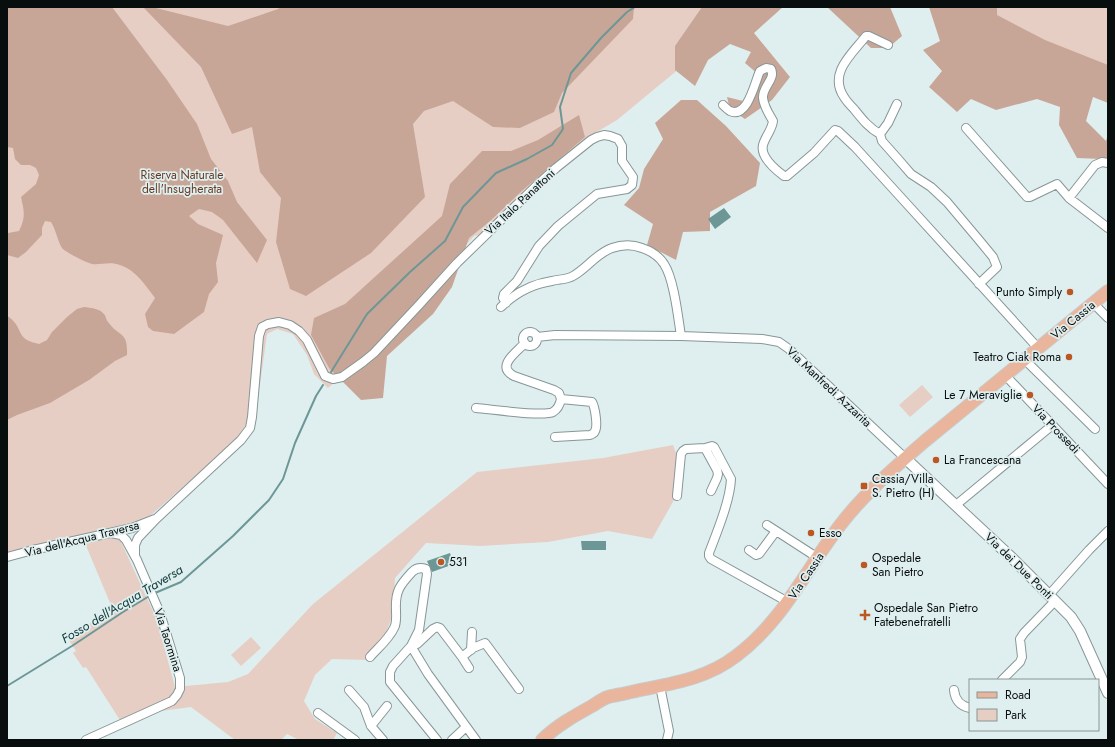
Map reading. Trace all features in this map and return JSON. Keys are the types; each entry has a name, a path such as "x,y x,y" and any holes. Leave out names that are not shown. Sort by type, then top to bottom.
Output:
{"main road":[{"name":"Via Cassia","path":"542,740 554,729 608,697 703,675 727,663 760,635 779,613 849,514 904,458 1108,291"}],"street":[{"path":"888,45 866,36 843,64 839,73 838,82 840,90 844,97 872,129 880,134 882,141 911,174 931,187 946,202 993,257 997,267 979,284"},
{"path":"722,105 731,111 740,111 751,96 760,71 766,68 771,69 773,72 772,78 763,93 763,100 766,110 773,121 762,146 763,152 770,165 784,176 787,176 814,153 835,130 838,131 865,158 1038,348"},
{"path":"880,134 888,123 897,104"},
{"path":"966,128 1027,196 1030,197 1057,184 1069,198 1108,228"},
{"name":"Via Italo Panattoni","path":"262,328 268,324 276,322 293,327 302,334 309,344 323,373 327,377 334,379 346,375 374,353 419,306 457,263 504,216 556,168 582,147 597,137 604,135 615,137 621,143 622,162 633,177 631,187 597,194 558,226 539,246 517,281 504,294 503,305 513,296 538,284 553,280 562,280 573,276 604,252 612,248 622,245 636,246 653,253 665,266 673,290 681,336"},
{"path":"1069,198 1095,165 1102,162 1108,162"},
{"path":"1093,303 1108,318"},
{"name":"Via dell'Acqua Traversa","path":"135,556 135,545 137,540 156,519 237,444 249,430 252,417 259,336 262,328"},
{"path":"476,408 545,414 555,410 561,399 559,393 514,376 509,372 507,366 509,359 525,344 533,346 537,341 537,337 681,336"},
{"name":"Via Manfredi Azzarita","path":"681,336 766,340 776,341 785,345 904,458"},
{"path":"1025,360 1095,429"},
{"name":"Via Prossedi","path":"1005,376 1108,484"},
{"path":"555,436 590,435 594,433 596,429 595,408 592,402 561,399"},
{"path":"956,505 1049,428"},
{"path":"677,496 681,454 683,451 686,449 705,448 709,446 714,447 731,479 731,485 725,508 709,553 711,559 788,602"},
{"path":"705,448 718,474 711,491"},
{"name":"Via dei Due Ponti","path":"904,458 956,505 1065,610 1078,626 1108,693"},
{"name":"Via dell'Acqua Traversa","path":"7,557 132,528 156,519"},
{"path":"767,525 818,558"},
{"path":"749,550 756,555 760,554 776,531"},
{"path":"1003,679 1020,662 1022,657 1020,639 1024,633 1089,550 1108,531"},
{"name":"Via Taormina","path":"86,740 172,701 178,694 181,685 160,613 135,556 123,536 111,533"},
{"path":"370,656 394,629 397,594 400,584 415,570 419,568 426,569 427,574 419,630 412,644 393,666 390,672 390,682 437,740"},
{"path":"412,644 417,644 433,629 437,627 440,628 469,668"},
{"path":"471,650 472,632"},
{"path":"462,657 471,650 485,643 519,689"},
{"path":"412,644 428,674 476,740"},
{"path":"660,686 668,731 667,740"},
{"path":"349,690 364,707 371,726 383,740"},
{"path":"954,690 955,697 958,702 969,708"},
{"path":"371,726 388,706"},
{"path":"328,720 332,712"},
{"path":"318,713 352,739"},
{"path":"452,740 466,727"}],"green space":[{"name":"Riserva Naturale dell'Insugherata","path":"7,7 754,7 617,120 595,133 516,200 483,234 474,236 376,346 328,388 314,374 307,355 293,334 277,329 267,334 257,406 234,442 150,516 135,523 115,529 157,620 175,687 228,682 248,674 313,604 477,472 603,458 673,445 679,461 674,500 652,539 608,531 548,542 480,546 426,543 395,578 393,614 379,651 368,660 332,659 315,675 304,701 315,719 337,733 333,740 299,740 287,734 281,740 235,740 191,707 161,711 125,728 86,667 83,668 73,653 76,651 67,637 113,610 82,536 7,556"},
{"path":"7,7 112,7 167,80 197,124 211,159 228,181 237,202 267,240 257,263 223,220 212,212 199,209 189,216 198,224 223,235 216,263 218,282 209,294 204,312 174,334 153,331 148,327 145,314 155,298 136,275 120,265 113,263 92,264 67,252 62,248 51,222 45,221 42,228 42,235 26,252 18,258 7,255 7,232 19,231 24,218 21,197 36,184 39,175 36,168 30,165 21,165 15,159 13,148 7,147"},
{"path":"143,7 152,7 228,26 281,7 634,7 633,19 562,93 554,112 520,128 493,127 453,101 424,111 413,124 425,197 371,253 306,296 290,289 276,242 281,198 260,172 252,127 232,134 201,67"},
{"path":"702,7 783,7 754,33 790,77 772,100 745,119 730,109 727,97 743,101 759,75 745,63 751,52 730,44 708,60 695,86 675,70 675,46"},
{"path":"827,7 890,7 902,36 888,48 871,48"},
{"path":"929,7 997,7 997,15 1045,40 1108,65 1108,103 1093,97 1086,121 1106,141 1108,134 1108,158 1077,158 1059,125 1060,107 1037,99 996,110 971,99 957,112 929,87 942,71 923,50 940,41"},
{"path":"937,7 1108,7 1108,99"},
{"path":"681,100 697,100 726,126 760,163 756,186 710,212 710,231 683,232 676,260 647,245 653,224 624,205 639,188 644,169 663,139 655,123"},
{"path":"579,115 585,137 469,238 452,287 433,314 387,356 383,398 361,400 329,368 311,335 314,318 345,304 442,216 450,184 482,151 511,151 538,140"},
{"path":"84,307 97,309 104,314 112,327 125,338 127,355 115,361 89,380 50,403 7,420 7,316 17,325 24,338 39,344 47,340 52,332 67,317 77,309"},
{"path":"922,385 933,397 910,417 899,405"},
{"path":"251,637 261,648 241,666 231,655"}],"water":[{"path":"724,208 731,217 715,229 708,219"},
{"path":"581,541 606,541 606,550 582,550"},
{"name":"531","path":"450,553 454,564 432,572 427,561"}],"waterway":[{"name":"Fosso dell'Acqua Traversa","path":"331,372 367,314 410,272 445,241 463,207 496,173 527,159 552,145 563,129 560,107 571,73 601,38 627,12 635,7"},
{"name":"Fosso dell'Acqua Traversa","path":"155,593 181,582 233,536 269,500 283,479 295,443 316,396 323,385"},
{"name":"Fosso dell'Acqua Traversa","path":"7,686 151,595"}],"place":[{"name":"Punto Simply","path":"1070,292"},
{"name":"Teatro Ciak Roma","path":"1069,357"},
{"name":"Le 7 Meraviglie","path":"1030,395"},
{"name":"La Francescana","path":"936,460"},
{"name":"Cassia/Villa S. Pietro (H)","path":"864,486"},
{"name":"Esso","path":"811,533"},
{"name":"531","path":"441,562"},
{"name":"Ospedale San Pietro","path":"864,565"},
{"name":"Ospedale San Pietro Fatebenefratelli","path":"865,615"}]}
